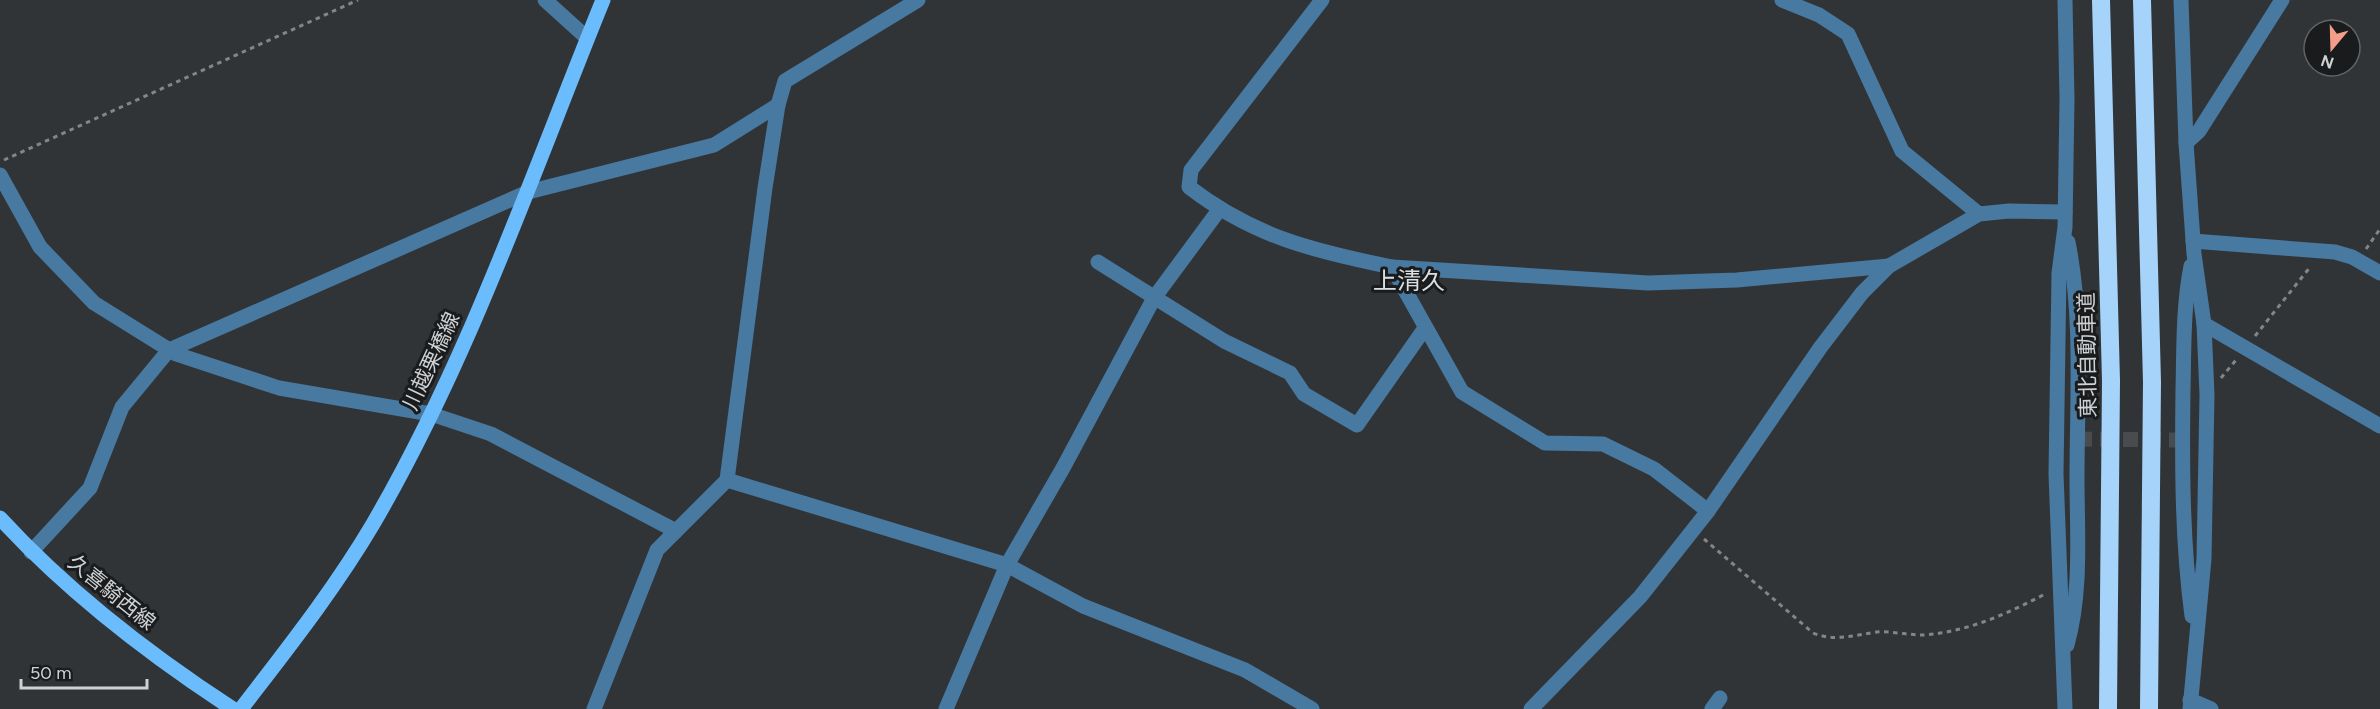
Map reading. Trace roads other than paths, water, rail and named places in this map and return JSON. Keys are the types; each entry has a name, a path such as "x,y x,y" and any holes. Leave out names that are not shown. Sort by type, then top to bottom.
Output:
{"highway":[{"name":"東北自動車道","path":"2101,0 2111,381 2108,709"},
{"path":"2142,0 2152,382 2149,709"}],"main road":[{"name":"川越栗橋線","path":"241,709 334,586 373,523 431,414 528,192 603,0"},
{"name":"久喜騎西線","path":"0,518 31,552 159,658 233,709"}],"street":[{"path":"545,0 587,38"},
{"path":"594,709 657,550 727,480 778,105 785,81 918,0"},
{"path":"1322,0 1191,170 1189,187 1219,210 1258,230 1314,251 1392,267 1648,283 1737,280 1889,266"},
{"path":"1782,0 1819,15 1848,34 1902,151 1979,214"},
{"path":"2065,709 2056,474 2059,273 2065,220 2066,0"},
{"path":"2181,0 2186,143 2193,248 2204,324 2207,395 2204,559 2190,705 2211,709"},
{"path":"2186,143 2199,131 2282,0"},
{"path":"31,552 90,488 122,406 169,350 528,192 714,146 778,105"},
{"path":"0,175 40,247 94,303 169,350 279,388 431,414 491,434 676,531"},
{"path":"946,709 1008,565 1154,298 1219,210"},
{"path":"1531,709 1640,597 1708,511 1820,348 1862,293 1889,266 1979,214 2009,211 2065,220"},
{"path":"2063,657 2076,600 2077,439 2075,278 2065,220"},
{"path":"2193,248 2320,251 2352,257 2380,273"},
{"path":"2193,248 2185,296 2182,440 2185,560 2196,643"},
{"path":"1098,262 1224,341 1290,373 1304,394 1357,425 1425,328"},
{"path":"1392,267 1462,392 1545,443 1603,444 1654,469 1708,511"},
{"path":"2204,324 2380,426"},
{"path":"727,480 1008,565 1083,606 1245,670 1312,709"}],"tunnel":[{"path":"2077,439 2182,440"}],"district":[{"name":"上清久","path":"1409,280"}]}
